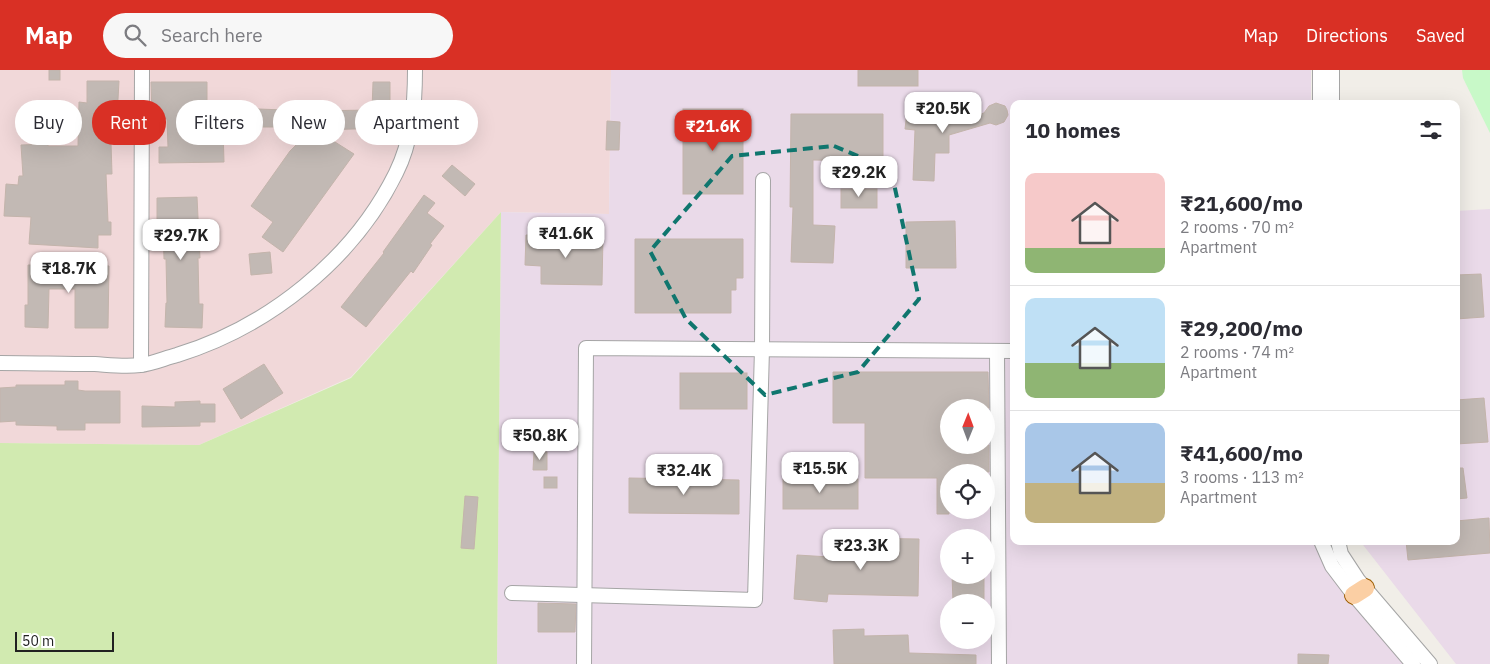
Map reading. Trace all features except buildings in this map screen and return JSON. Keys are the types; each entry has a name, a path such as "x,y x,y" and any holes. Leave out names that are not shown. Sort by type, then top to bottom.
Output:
{"street":[{"path":"141,365 142,70"},
{"path":"0,363 141,365 191,350 238,331 280,305 316,276 348,244 374,211 396,173 409,134 415,102 415,70"},
{"path":"1320,70 1320,100"},
{"path":"1332,70 1332,100"},
{"path":"512,593 755,600 762,349 763,180"},
{"path":"584,664 586,348 1010,351"},
{"path":"997,351 999,664"},
{"path":"1323,545 1332,566 1430,664"},
{"path":"1339,545 1341,554 1358,580 1360,592 1413,664"}],"highlighted area":[{"path":"834,146 891,170 919,299 858,372 765,395 686,319 650,251 732,156"}],"shaded area":[{"path":"0,70 611,70 609,214 501,212 351,377 199,445 0,443"},
{"path":"611,70 1311,70 1311,100 1010,100 1010,545 1322,545 1418,664 497,664 501,212 609,214"},
{"path":"1490,209 1490,664 1456,664 1363,545 1460,545 1460,211"}],"green space":[{"path":"1462,70 1490,70 1490,133 1463,78"},
{"path":"501,212 497,664 0,664 0,443 199,445 351,378"}]}
